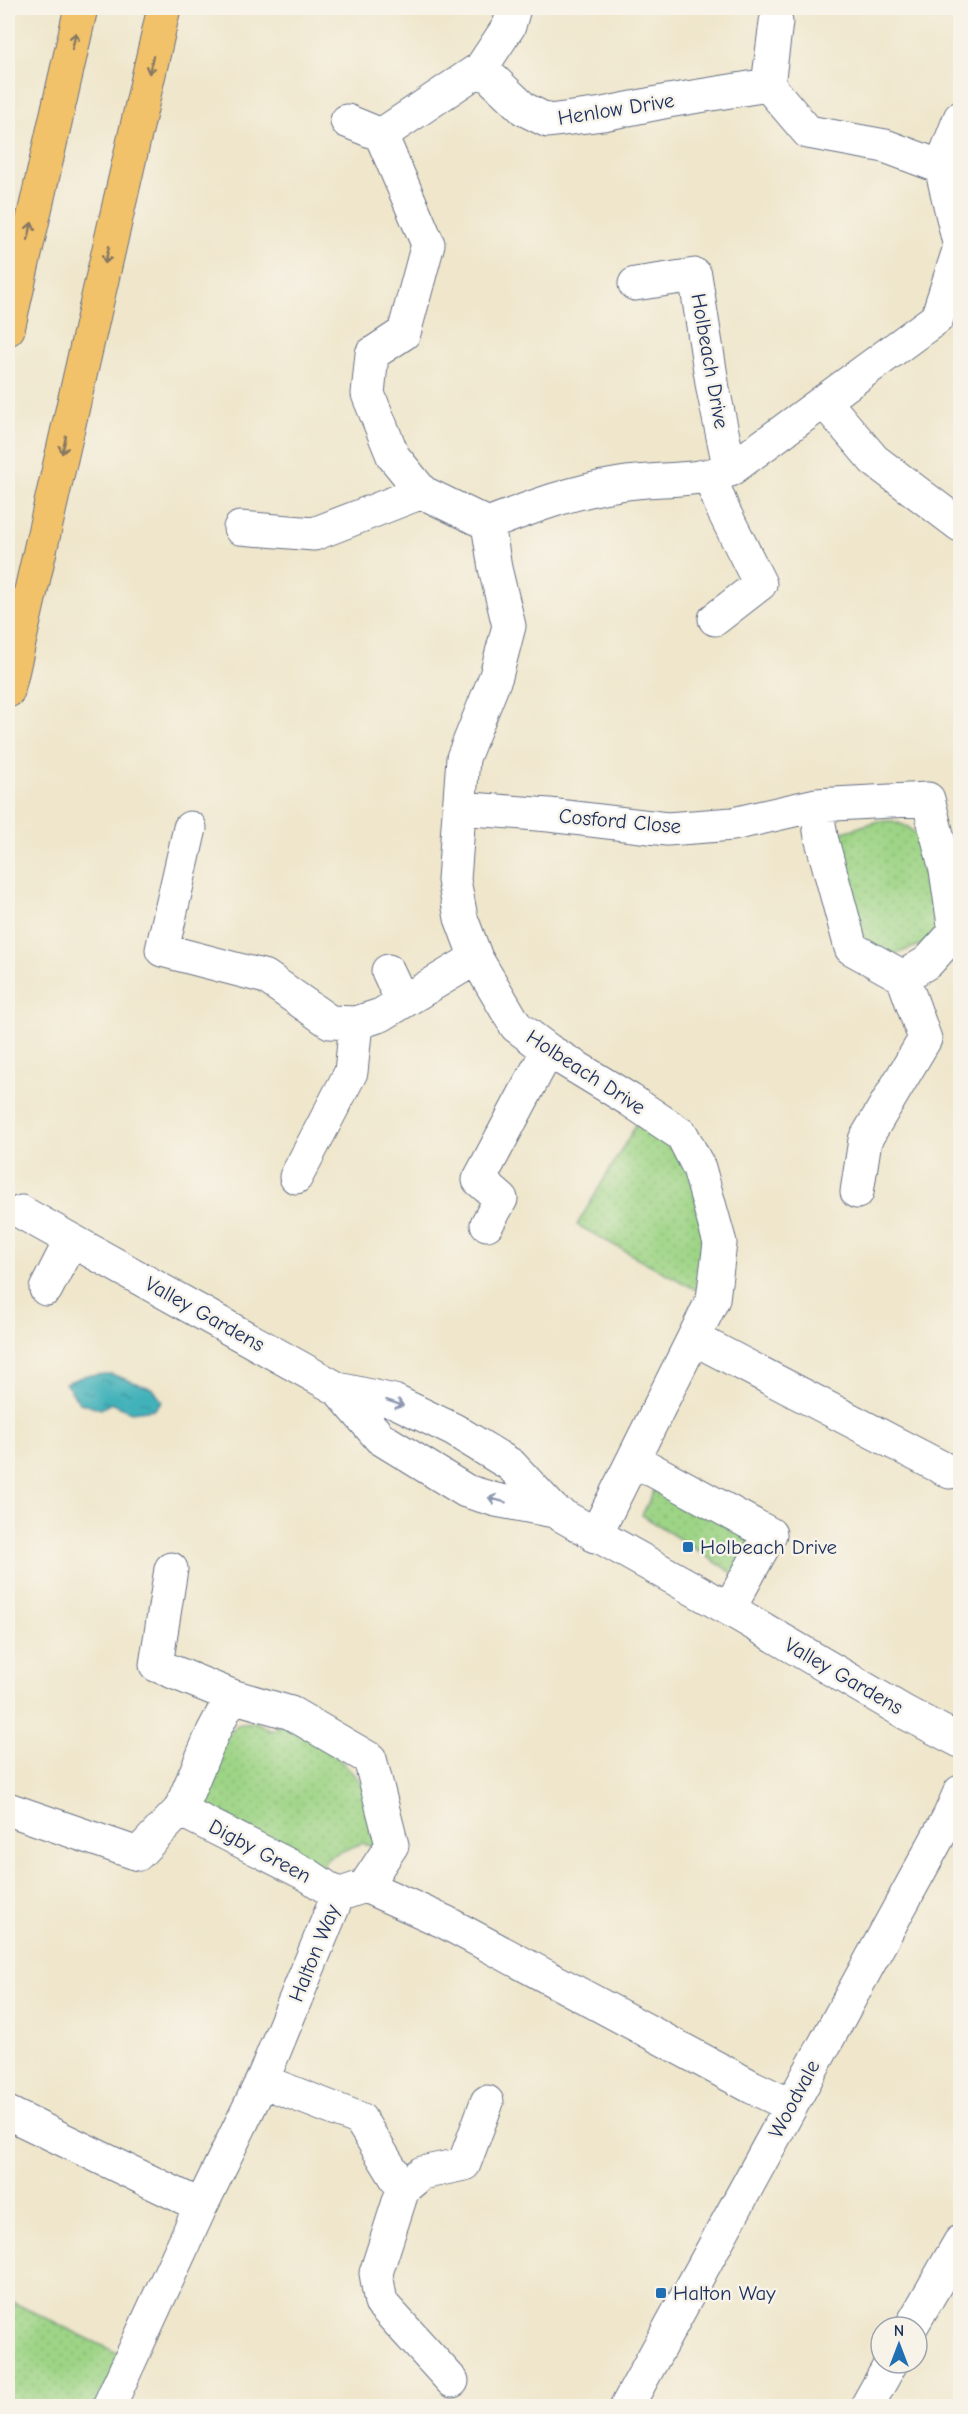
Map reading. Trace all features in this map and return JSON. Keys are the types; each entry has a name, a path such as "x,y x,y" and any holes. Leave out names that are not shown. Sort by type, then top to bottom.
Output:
{"highway":[{"path":"8,329 81,8"},
{"path":"8,691 164,8"}],"street":[{"path":"381,135 480,68 509,26 514,8"},
{"path":"776,22 768,85 808,132 885,146 941,167"},
{"name":"Henlow Drive","path":"480,68 524,110 548,121 603,114 768,85"},
{"path":"347,121 381,135 428,244 404,333 372,354 368,394 393,456 422,492 488,524 555,498 621,483 720,474 937,318 960,247 941,167 960,118"},
{"name":"Holbeach Drive","path":"635,284 695,275 713,389 723,510 760,584 715,619"},
{"path":"824,401 874,460 960,525"},
{"path":"240,528 314,534 422,492"},
{"name":"Holbeach Drive","path":"488,524 495,568 509,626 496,676 463,758 454,880 461,918 476,958 516,1026 548,1050 682,1135 699,1168 720,1243 713,1299 595,1536"},
{"name":"Cosford Close","path":"459,808 549,814 667,829 733,824 816,805 928,799 946,870 958,932 928,962 903,977"},
{"path":"816,805 821,837 851,948 903,977 925,1039 865,1140 857,1192"},
{"path":"190,828 162,950 266,977 330,1022 356,1023 381,1015 476,958"},
{"path":"388,971 402,1001"},
{"path":"296,1176 351,1072 356,1023"},
{"path":"487,1224 501,1199 479,1180 548,1050"},
{"name":"Valley Gardens","path":"21,1212 338,1389 394,1401 454,1430 511,1465 554,1511 729,1609 906,1713 960,1741"},
{"path":"46,1289 71,1240"},
{"path":"695,1339 950,1472"},
{"name":"Valley Gardens","path":"338,1389 381,1438 466,1491 496,1500 554,1511"},
{"path":"634,1460 770,1534 729,1609"},
{"path":"171,1569 156,1665 232,1696 291,1713 370,1759 392,1845 352,1890"},
{"path":"8,1809 138,1854 180,1810 213,1732 232,1696"},
{"name":"Woodvale","path":"627,2406 943,1828 960,1792"},
{"name":"Digby Green","path":"180,1810 308,1875 352,1890"},
{"name":"Halton Way","path":"110,2406 201,2206 352,1890 445,1922 790,2105"},
{"path":"262,2081 360,2119 403,2189"},
{"path":"452,2381 381,2304 376,2273 403,2189 422,2173 465,2164 487,2102"},
{"path":"8,2113 201,2206"},
{"path":"918,2315 960,2242"},
{"path":"867,2406 884,2375"}],"green space":[{"path":"878,821 893,821 908,827 926,845 942,912 935,932 923,944 869,963 828,837"},
{"path":"645,1110 699,1168 713,1299 577,1225"},
{"path":"662,1475 762,1530 737,1576 642,1515"},
{"path":"256,1722 271,1731 284,1723 332,1752 363,1784 379,1839 375,1848 362,1843 328,1857 320,1871 198,1805 214,1753 237,1725"},
{"path":"8,2300 132,2360 109,2406 8,2406"}],"water":[{"path":"111,1374 153,1389 162,1401 155,1409 131,1412 111,1403 101,1409 80,1403 65,1383 87,1375"}],"place":[{"name":"Holbeach Drive","path":"688,1547"},
{"name":"Halton Way","path":"661,2293"}]}
